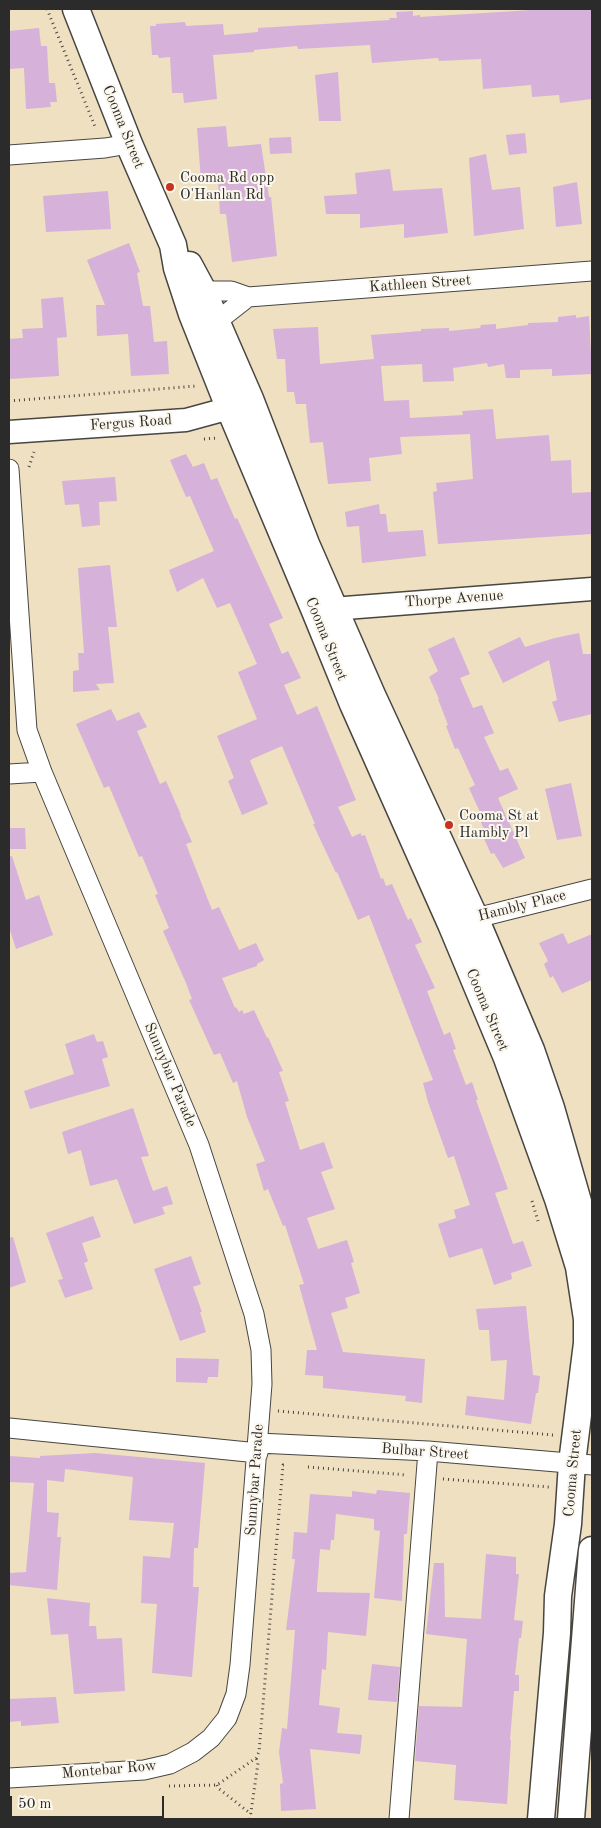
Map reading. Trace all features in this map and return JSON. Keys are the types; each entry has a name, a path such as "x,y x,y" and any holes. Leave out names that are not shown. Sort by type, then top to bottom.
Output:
{"main road":[{"name":"Cooma Street","path":"76,9 117,146 173,245 186,260 203,291 216,322 230,407"},
{"name":"Cooma Street","path":"173,245 177,268 192,314 230,407 272,456 325,610 353,704 531,1050 551,1108 592,1253"},
{"name":"Cooma Street","path":"463,921 507,1058 558,1199 579,1267 587,1319 587,1343 568,1524 558,1596 557,1633 542,1819"},
{"path":"568,1524 572,1598 588,1649"},
{"path":"571,1819 588,1649 592,1550"},
{"path":"546,1762 558,1712 562,1673 569,1660 588,1649"}],"street":[{"path":"9,155 117,146"},
{"name":"Kathleen Street","path":"203,291 231,290 248,297 592,271"},
{"path":"216,322 248,297"},
{"name":"Fergus Road","path":"9,432 186,420 230,407"},
{"name":"Sunnybar Parade","path":"9,469 27,730 42,772 199,1145 243,1277 254,1314 261,1350 262,1384 258,1448 241,1655 236,1694"},
{"name":"Thorpe Avenue","path":"325,610 592,589"},
{"path":"9,774 42,772"},
{"name":"Hambly Place","path":"463,921 592,889"},
{"name":"Bulbar Street","path":"9,1428 258,1448 428,1451 573,1463"},
{"path":"399,1819 428,1451"},
{"name":"Montebar Row","path":"9,1778 144,1770 170,1764 193,1752 211,1738 227,1718 236,1694"}],"path":[{"path":"47,9 117,146"},
{"path":"9,400 182,388 199,385 230,407"},
{"path":"28,468 34,452"},
{"path":"530,1196 539,1224"},
{"path":"277,1403 277,1411 557,1436 573,1463 552,1487 442,1479 434,1474 417,1473 413,1476 308,1467"},
{"path":"161,1786 217,1785 256,1758 259,1752 283,1465 290,1466"},
{"path":"250,1819 258,1763 256,1758"},
{"path":"217,1785 218,1788 252,1814"}],"building":[{"path":"548,9 592,9 592,99 560,103 559,95 532,97 531,85 483,89 481,59 439,61 438,58 372,63 370,45 298,49 297,46 213,55 217,99 184,103 183,93 172,93 170,57 159,58 158,55 152,55 150,26 156,26 156,24 185,22 186,26 223,24 224,35 258,32 258,28 390,20 389,18 397,18 396,12 413,11 413,16 420,15 420,17"},
{"path":"39,28 41,46 47,46 49,83 55,83 57,102 50,102 51,107 26,109 24,68 9,69 9,31"},
{"path":"338,72 341,121 319,121 315,75"},
{"path":"226,126 228,147 261,144 269,197 271,197 277,256 232,262 226,214 220,214 218,180 201,181 197,128"},
{"path":"525,133 527,153 509,155 506,135"},
{"path":"291,137 292,153 270,154 269,138"},
{"path":"486,154 492,190 520,187 524,229 474,236 469,158"},
{"path":"390,169 393,191 442,188 448,233 404,238 404,224 360,228 360,214 326,214 324,196 357,194 355,173"},
{"path":"577,182 582,224 556,227 553,187"},
{"path":"108,191 111,229 46,232 43,196"},
{"path":"129,243 140,272 137,273 143,306 150,306 154,342 167,341 169,374 131,376 128,334 97,336 96,305 105,305 87,260"},
{"path":"63,297 67,337 57,338 59,376 9,379 9,339 23,338 22,329 43,328 41,299"},
{"path":"576,315 576,318 589,316 592,374 552,376 552,369 520,370 520,378 506,378 504,364 488,367 487,363 453,368 454,381 423,382 422,364 381,366 384,401 409,400 410,418 463,415 462,411 493,409 496,439 549,435 551,461 571,460 572,493 592,492 592,534 438,544 433,492 437,491 436,483 473,479 470,434 400,437 402,454 369,458 371,481 328,484 323,442 310,443 306,404 296,404 294,392 287,392 285,359 277,359 273,329 318,327 320,364 374,359 371,335 421,331 421,329 449,328 449,331 480,328 481,325 496,324 496,329 528,325 528,323 558,322 558,317"},
{"path":"186,454 193,467 204,463 211,480 217,478 235,519 237,518 283,618 269,624 282,654 288,651 301,678 284,685 297,715 317,706 356,800 338,807 352,837 361,833 361,836 365,835 381,879 383,878 386,886 392,884 408,920 411,918 422,942 415,945 435,988 427,991 444,1035 450,1032 456,1049 453,1050 466,1085 472,1082 478,1100 476,1100 508,1189 495,1193 513,1244 523,1241 532,1266 511,1273 512,1279 494,1285 482,1248 449,1258 438,1224 456,1218 454,1210 470,1205 454,1156 448,1158 428,1102 423,1083 433,1080 369,915 358,920 313,824 315,824 282,746 250,761 268,804 242,815 228,781 234,778 217,736 257,719 238,672 257,664 230,603 217,608 203,578 177,592 169,570 214,551 190,496 186,497 170,460"},
{"path":"115,477 117,501 99,502 100,525 82,527 79,504 65,505 62,481"},
{"path":"379,504 380,514 386,514 388,532 423,530 426,556 362,563 359,526 347,527 345,512"},
{"path":"110,565 117,627 108,627 114,683 96,684 100,690 73,692 73,671 79,670 78,653 84,653 78,568"},
{"path":"579,633 583,654 592,654 592,714 559,722 552,702 557,700 549,660 503,683 488,652 520,637 525,647"},
{"path":"454,637 470,674 460,678 473,708 482,705 494,733 484,737 500,771 508,768 518,789 498,798 525,858 503,868 494,853 491,854 480,830 484,829 480,820 483,819 469,788 475,785 458,748 455,749 446,726 448,725 439,699 429,677 438,671 428,649"},
{"path":"111,709 117,721 139,712 147,727 137,731 160,784 166,781 181,815 192,842 186,844 212,910 219,907 239,950 256,943 264,960 257,964 257,966 222,978 235,1008 239,1012 242,1010 244,1014 254,1010 268,1037 283,1071 279,1072 289,1101 285,1102 300,1150 324,1142 333,1168 321,1172 335,1209 307,1218 318,1249 347,1240 354,1262 351,1263 360,1293 345,1298 348,1308 331,1313 343,1352 425,1359 422,1403 405,1401 406,1396 323,1388 323,1376 305,1375 307,1350 317,1350 299,1285 304,1284 285,1225 283,1226 268,1189 264,1191 256,1164 265,1161 247,1117 237,1081 233,1083 220,1053 214,1055 189,1000 192,999 186,983 163,931 169,928 155,895 158,894 142,856 139,857 109,786 104,788 76,724"},
{"path":"571,783 582,836 557,840 545,789"},
{"path":"9,828 25,828 26,849 9,849"},
{"path":"12,856 26,900 39,895 53,935 16,949 9,927 9,857"},
{"path":"563,933 568,944 592,934 592,980 562,993 553,976 550,978 544,964 548,961 539,943"},
{"path":"94,1034 97,1042 103,1041 108,1057 102,1059 110,1086 30,1109 24,1091 74,1074 65,1044"},
{"path":"133,1108 149,1156 141,1157 153,1191 167,1186 173,1204 162,1207 165,1214 134,1224 117,1179 90,1186 81,1150 68,1154 62,1132"},
{"path":"93,1216 101,1237 82,1243 88,1261 84,1263 93,1289 65,1298 58,1280 63,1279 46,1233"},
{"path":"13,1237 26,1282 9,1288 9,1238"},
{"path":"191,1256 201,1284 193,1287 202,1312 200,1312 206,1332 180,1341 154,1269"},
{"path":"526,1306 533,1375 540,1376 531,1424 465,1415 467,1396 504,1400 507,1360 491,1361 489,1330 479,1330 476,1309"},
{"path":"176,1358 219,1359 218,1377 208,1377 207,1383 176,1382"},
{"path":"95,1453 205,1463 198,1548 194,1548 193,1587 199,1587 192,1677 152,1673 157,1604 141,1603 143,1556 170,1558 174,1523 129,1520 133,1477 65,1469 64,1482 47,1480 47,1512 59,1513 57,1537 61,1537 57,1590 9,1585 9,1573 26,1572 34,1483 9,1482 9,1456 40,1458 40,1456"},
{"path":"377,1490 410,1493 407,1534 404,1534 402,1601 374,1598 380,1531 374,1530 374,1519 336,1514 334,1540 331,1540 330,1550 320,1549 317,1589 317,1592 370,1593 366,1636 328,1632 326,1670 322,1669 319,1705 340,1708 337,1733 362,1735 360,1754 310,1749 316,1809 281,1811 280,1784 283,1783 279,1752 282,1728 287,1729 295,1630 286,1630 295,1559 292,1559 294,1532 307,1533 310,1494 352,1497 352,1491 376,1494"},
{"path":"486,1554 516,1557 516,1574 519,1574 514,1620 523,1621 515,1675 519,1675 519,1691 514,1691 507,1804 454,1800 456,1765 415,1761 419,1706 462,1707 467,1639 426,1634 434,1563 444,1563 445,1617 481,1619"},
{"path":"47,1598 90,1603 89,1626 96,1626 97,1639 122,1638 125,1691 74,1694 68,1634 51,1635"},
{"path":"372,1664 400,1667 397,1702 368,1700"},
{"path":"56,1697 59,1723 21,1726 21,1721 9,1722 9,1699"}],"place":[{"name":"Cooma Rd opp O'Hanlan Rd","path":"170,187"},
{"name":"Cooma St at Hambly Pl","path":"449,825"}]}
